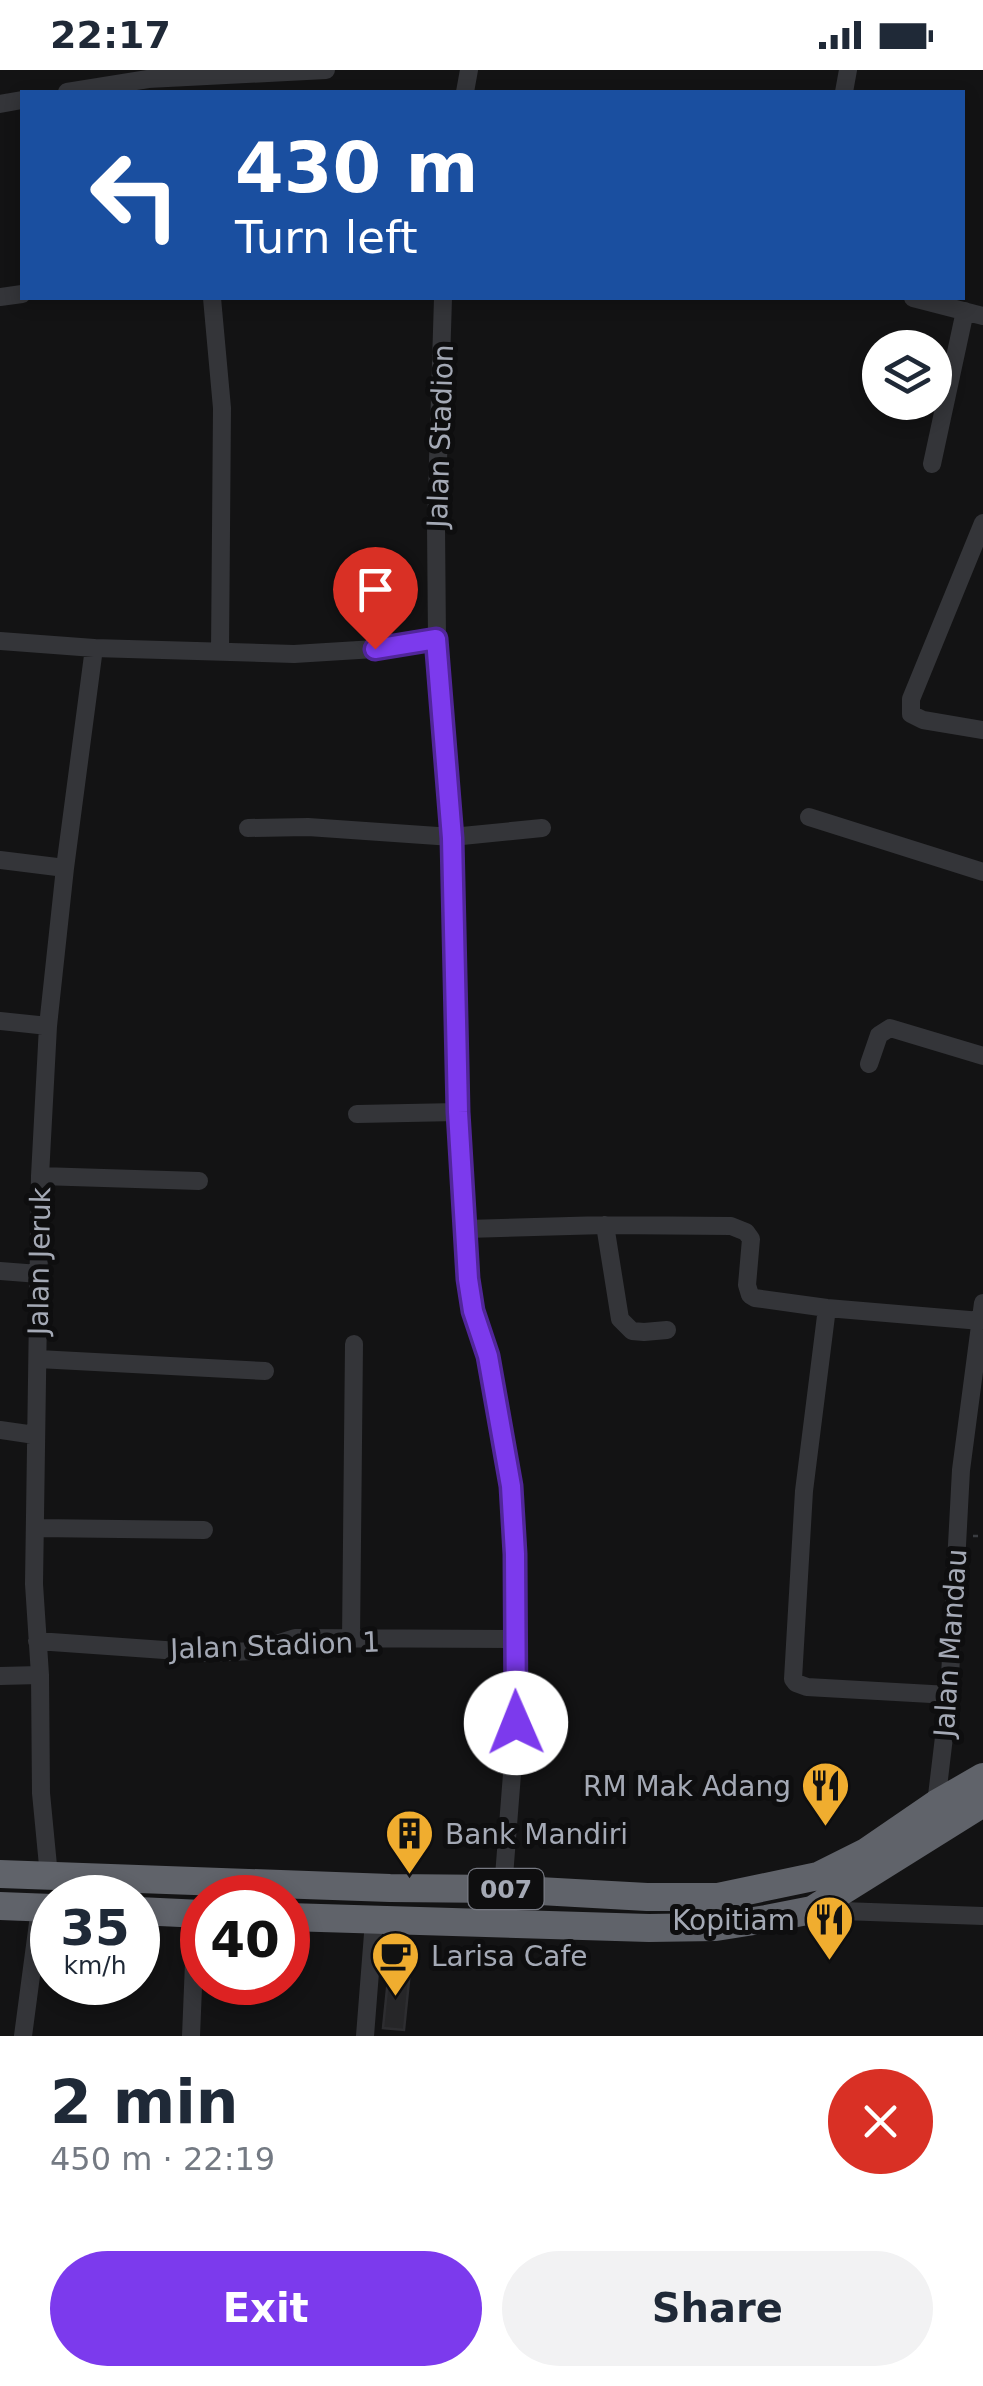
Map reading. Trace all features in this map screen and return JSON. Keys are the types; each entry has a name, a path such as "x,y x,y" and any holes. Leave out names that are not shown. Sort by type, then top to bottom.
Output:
{"highway":[{"name":"007","path":"160,1880 503,1888 647,1898 718,1897 818,1876 866,1852 983,1777"},
{"name":"007","path":"310,1918 716,1927 812,1910 983,1803"},
{"name":"007","path":"0,1874 30,1875"},
{"path":"0,1906 30,1907"}],"street":[{"path":"79,90 148,79 208,84 326,70"},
{"path":"212,300 222,408 220,652"},
{"name":"Jalan Stadion","path":"443,300 436,639 452,838 458,1112 470,1295 488,1356 511,1486 515,1554 516,1723 503,1888"},
{"path":"921,300 974,314 932,464"},
{"path":"983,523 910,708 916,718 983,730"},
{"path":"0,641 294,654 375,649 436,639"},
{"name":"Jalan Jeruk","path":"49,1875 34,1584 40,1176 48,1026 94,648"},
{"path":"809,817 983,872"},
{"path":"248,828 308,827 452,838 542,828"},
{"path":"0,860 65,868"},
{"path":"0,1021 48,1026"},
{"path":"870,1064 879,1035 890,1028 983,1056"},
{"path":"357,1114 458,1112"},
{"path":"40,1176 199,1181"},
{"path":"466,1229 605,1224 738,1228 751,1239 748,1285 750,1296 755,1298 827,1308 982,1312"},
{"path":"605,1224 620,1319 632,1330 666,1330"},
{"path":"0,1271 39,1274"},
{"path":"827,1308 804,1490 793,1680 807,1686 949,1695"},
{"name":"Jalan Mandau","path":"936,1804 949,1695 961,1470 982,1312"},
{"path":"352,1640 354,1344"},
{"path":"38,1360 265,1370"},
{"path":"0,1430 35,1435"},
{"path":"36,1528 204,1530"},
{"name":"Jalan Stadion 1","path":"37,1641 207,1653 254,1651 296,1638 514,1639"},
{"path":"0,1676 40,1675"},
{"path":"812,1910 983,1916"},
{"path":"365,2036 374,1920"},
{"path":"23,2036 30,1997"},
{"path":"191,2036 193,2005"}],"building":[{"name":"Larisa Cafe","path":"389,1969 410,1971 404,2030 383,2028"}],"place":[{"name":"RM Mak Adang","path":"826,1828"},
{"name":"Bank Mandiri","path":"410,1876"},
{"name":"Kopitiam","path":"830,1962"},
{"name":"Larisa Cafe","path":"396,1998"}],"route":[{"path":"375,649 436,639 452,838 458,1112 468,1279 473,1311 488,1356 511,1486 516,1723"}]}
